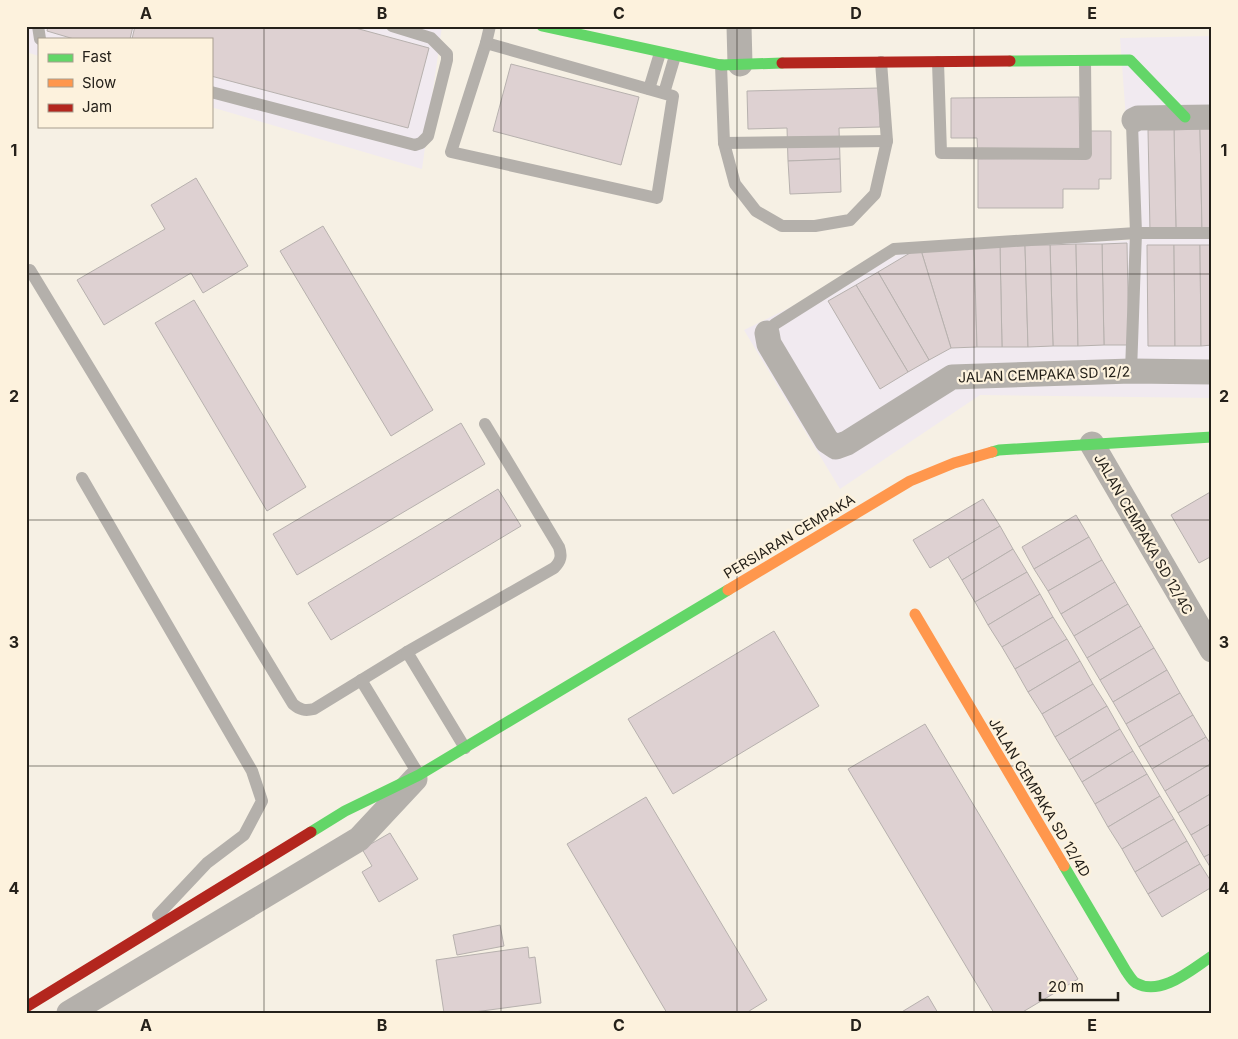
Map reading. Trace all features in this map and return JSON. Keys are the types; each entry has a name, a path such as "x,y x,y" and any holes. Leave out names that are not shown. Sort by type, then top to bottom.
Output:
{"street":[{"path":"542,26 674,56 730,65 1130,60 1185,117"},
{"path":"730,65 739,26"},
{"path":"1134,120 1138,118 1212,117"},
{"name":"JALAN CEMPAKA SD 12/2","path":"767,332 769,344 822,433 836,447 846,443 952,378 1131,371 1212,372"},
{"name":"PERSIARAN CEMPAKA","path":"26,1006 345,811 419,775 910,481 954,463 999,450 1212,437"},
{"name":"JALAN CEMPAKA SD 12/4C","path":"1092,444 1212,650"},
{"name":"JALAN CEMPAKA SD 12/4D","path":"915,614 1126,971 1135,983 1157,988 1212,956"},
{"path":"69,1013 359,839 419,775"}],"lane":[{"path":"212,92 414,145 421,143 428,136 447,54 433,32 392,26"},
{"path":"486,43 672,96 657,198 451,152 490,26"},
{"path":"649,89 660,53"},
{"path":"664,93 674,56"},
{"path":"938,62 941,153 1086,154 1085,61"},
{"path":"730,65 724,143 735,184 756,211 782,226 815,226 850,220 875,194 887,141 882,62"},
{"path":"1131,371 1136,233 1132,124 1134,120"},
{"path":"724,143 887,141"},
{"path":"767,332 775,324 894,249 1136,233 1212,233"},
{"path":"30,270 293,704 299,709 307,711 314,709 407,652 560,563 562,554 559,547 485,424"},
{"path":"82,478 252,771 262,801 244,834 207,863 136,939"},
{"path":"407,652 465,748"},
{"path":"361,680 419,775"}],"shaded area":[{"path":"26,26 442,26 422,169 212,107 212,38 38,38 38,56 26,52"},
{"path":"1212,36 1212,398 980,395 840,489 744,330 909,249 1135,240 1120,38"}],"building":[{"path":"48,26 133,26 130,38 71,38 47,31"},
{"path":"135,26 348,26 429,48 408,128 212,76 212,38 132,38"},
{"path":"511,64 639,97 621,165 493,131"},
{"path":"879,88 880,127 839,128 840,159 788,161 787,128 748,129 747,91"},
{"path":"1079,97 1080,158 978,159 977,138 951,138 951,98"},
{"path":"1200,129 1202,231 1176,231 1174,130"},
{"path":"1200,129 1212,129 1212,231 1202,231"},
{"path":"1148,130 1174,130 1176,231 1150,232"},
{"path":"1080,131 1111,131 1111,179 1099,179 1099,189 1063,189 1063,208 978,208 978,159 1080,158"},
{"path":"840,159 841,192 790,194 788,161"},
{"path":"196,178 248,266 203,293 191,273 104,325 77,280 165,229 151,205"},
{"path":"323,226 433,410 391,436 280,251"},
{"path":"1127,243 1129,345 1104,345 1102,244"},
{"path":"1076,244 1078,346 1053,346 1050,245"},
{"path":"1076,244 1102,244 1104,345 1078,346"},
{"path":"1025,245 1028,347 1002,347 1000,246"},
{"path":"1025,245 1050,245 1053,346 1028,347"},
{"path":"1147,245 1174,245 1175,346 1148,346"},
{"path":"1174,245 1200,245 1201,346 1175,346"},
{"path":"1200,245 1212,245 1212,345 1201,346"},
{"path":"974,246 977,347 951,348 920,247"},
{"path":"974,246 1000,246 1002,347 977,347"},
{"path":"920,247 951,348 929,360 878,272"},
{"path":"878,272 929,360 908,372 856,285"},
{"path":"856,285 908,372 880,389 828,301"},
{"path":"194,300 306,487 267,511 155,323"},
{"path":"461,423 485,464 297,575 273,534"},
{"path":"498,489 521,526 331,640 308,603"},
{"path":"1212,491 1212,556 1199,563 1171,515"},
{"path":"983,499 1000,526 930,568 913,540"},
{"path":"1076,515 1089,537 1034,569 1022,547"},
{"path":"1000,526 1013,549 962,580 948,557"},
{"path":"1089,537 1102,560 1048,591 1034,569"},
{"path":"1013,549 1027,572 975,602 962,580"},
{"path":"1102,560 1115,582 1061,614 1048,591"},
{"path":"1027,572 1040,594 988,625 975,602"},
{"path":"1115,582 1128,604 1074,636 1061,614"},
{"path":"1040,594 1053,617 1002,647 988,625"},
{"path":"1128,604 1141,626 1087,658 1074,636"},
{"path":"1053,617 1067,639 1015,669 1002,647"},
{"path":"1141,626 1154,648 1100,680 1087,658"},
{"path":"774,631 819,706 673,794 628,719"},
{"path":"1067,639 1080,661 1028,692 1015,669"},
{"path":"1154,648 1167,670 1113,702 1100,680"},
{"path":"1080,661 1093,684 1042,714 1028,692"},
{"path":"1167,670 1180,693 1126,724 1113,702"},
{"path":"1093,684 1107,706 1055,737 1042,714"},
{"path":"1180,693 1193,715 1139,747 1126,724"},
{"path":"1107,706 1120,729 1069,760 1055,737"},
{"path":"1193,715 1206,737 1152,769 1139,747"},
{"path":"925,724 1078,979 1021,1013 994,1013 848,769"},
{"path":"1120,729 1133,751 1082,782 1069,760"},
{"path":"1206,737 1212,746 1212,763 1165,791 1152,769"},
{"path":"1133,751 1147,774 1095,804 1082,782"},
{"path":"1212,763 1212,793 1178,813 1165,791"},
{"path":"1147,774 1160,796 1108,827 1095,804"},
{"path":"1212,793 1212,823 1191,835 1178,813"},
{"path":"1160,796 1174,819 1122,849 1108,827"},
{"path":"646,797 767,1000 746,1013 667,1013 567,844"},
{"path":"1174,819 1187,841 1135,872 1122,849"},
{"path":"1212,823 1212,853 1204,857 1191,835"},
{"path":"390,833 418,879 379,902 362,872 372,866 362,849"},
{"path":"1187,841 1200,864 1148,894 1135,872"},
{"path":"1212,853 1212,870 1204,857"},
{"path":"1200,864 1212,883 1212,887 1162,917 1148,894"},
{"path":"500,925 504,946 457,955 453,935"},
{"path":"528,947 529,958 535,957 541,1003 467,1013 444,1013 436,960"},
{"path":"928,996 938,1013 900,1013"}],"traffic: fast":[{"path":"542,26 721,65 782,63"},
{"path":"1010,61 1130,60 1185,117"},
{"path":"992,452 999,450 1212,437"},
{"path":"311,832 345,811 419,775 728,590"},
{"path":"1064,866 1126,971 1136,983 1156,987 1166,984 1186,974 1212,956"}],"traffic: slow":[{"path":"728,590 910,481 954,463 992,452"},
{"path":"915,614 1064,866"}],"traffic: jam":[{"path":"782,63 1010,61"},
{"path":"26,1007 311,832"}]}
